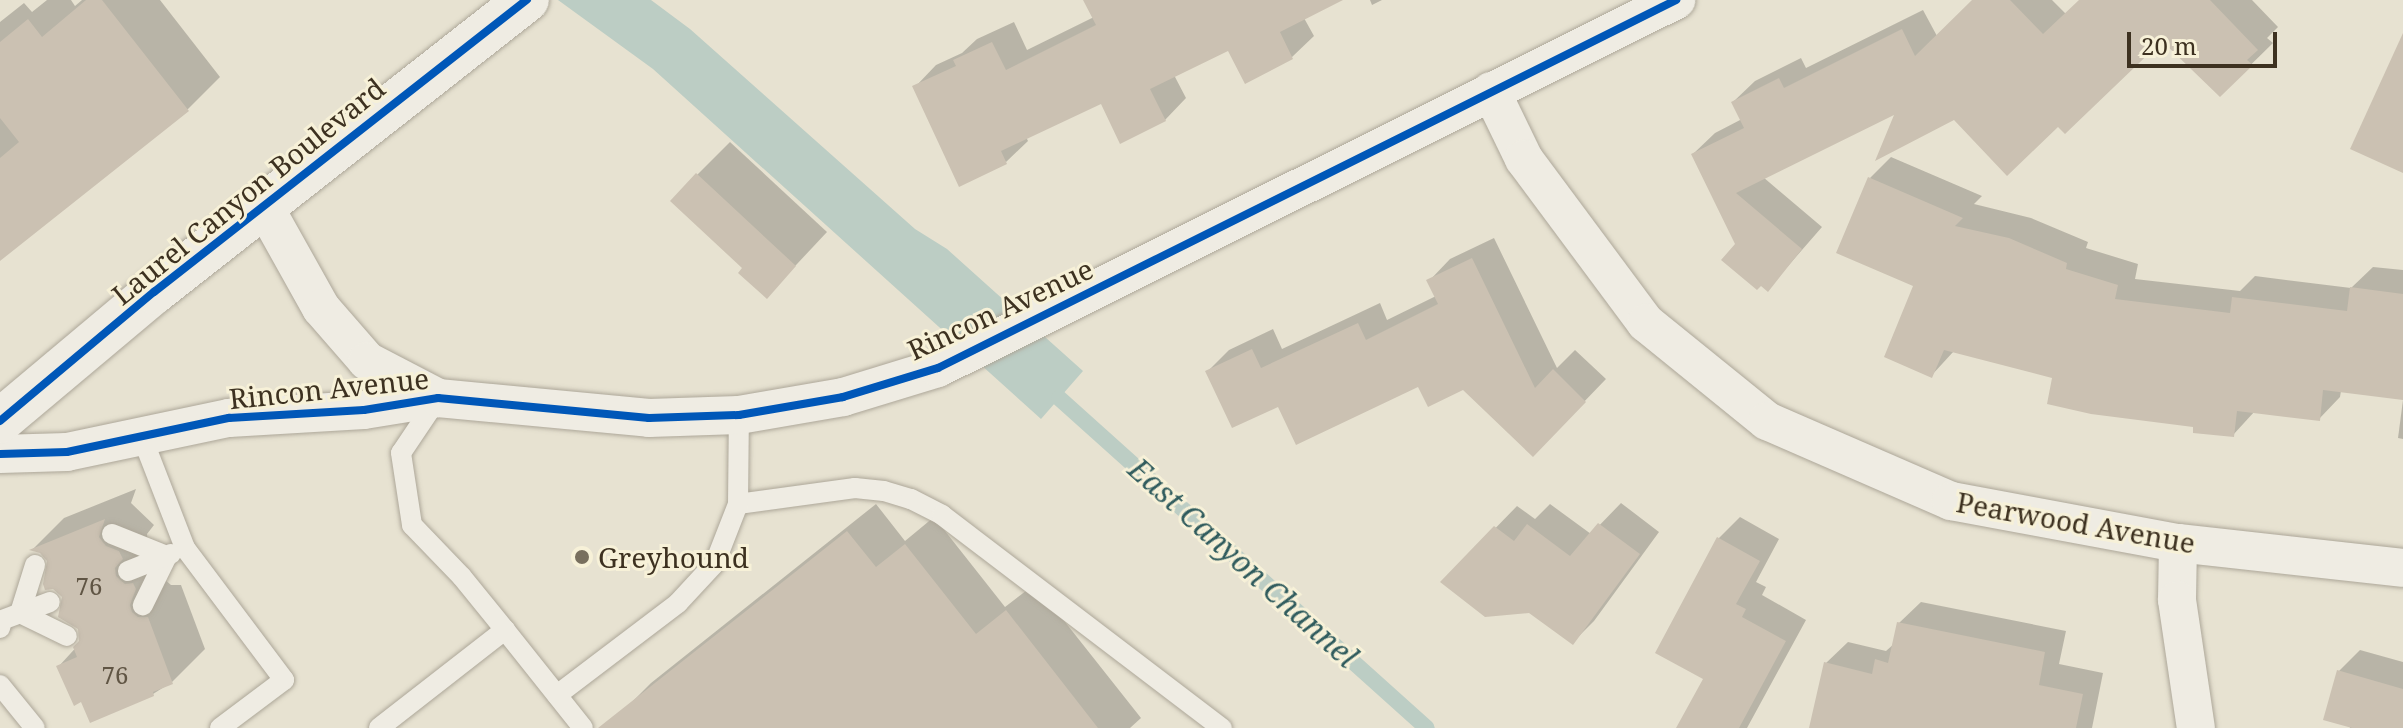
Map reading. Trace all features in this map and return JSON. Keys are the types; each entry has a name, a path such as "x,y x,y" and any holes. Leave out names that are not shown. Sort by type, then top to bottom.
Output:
{"main road":[{"name":"Laurel Canyon Boulevard","path":"0,421 142,302 527,0"}],"street":[{"name":"Rincon Avenue","path":"0,454 67,452 229,418 364,410 438,398 649,418 739,415 843,397 938,368 1676,0"},
{"name":"Pearwood Avenue","path":"1491,91 1524,159 1646,323 1767,421 1951,501 2178,543 2403,568"},
{"name":"Rincon Avenue","path":"264,206 321,308 367,361 438,398"},
{"path":"2178,543 2177,600 2196,728"}],"lane":[{"path":"438,398 401,453 412,525 462,577 583,728"},
{"path":"557,695 678,603 715,563 738,504 739,415"},
{"path":"142,437 176,552 284,680 220,728"},
{"path":"738,504 855,488 884,491 911,499 942,515 1222,728"},
{"path":"112,534 176,552"},
{"path":"128,571 176,552"},
{"path":"143,605 176,552"},
{"path":"20,613 35,565"},
{"path":"0,628 2,620 50,602"},
{"path":"20,613 67,636"},
{"path":"379,728 505,630"},
{"path":"0,685 35,728"}],"shaded area":[{"path":"558,0 651,0 690,29 915,229 947,249 1083,371 1041,419 653,69"}],"building":[{"path":"86,0 102,0 189,111 0,261 0,158 19,142 0,118 0,42 28,19 42,37"},
{"path":"1083,0 1343,0 1280,32 1293,59 1245,84 1228,51 1150,89 1166,121 1120,144 1101,104 1001,151 1007,164 959,187 912,86 956,66 953,60 992,42 1006,70 1096,25"},
{"path":"1972,0 2010,0 2043,34 2079,0 2210,0 2258,50 2247,60 2253,65 2220,97 2162,41 2065,134 2058,127 2007,176 1954,120 1875,161 1894,115 1736,193 1802,249 1768,292 1761,286 1757,290 1721,260 1735,244 1691,154 1744,128 1731,102 1779,78 1784,88 1902,29 1915,56"},
{"path":"2403,33 2403,173 2350,149"},
{"path":"696,173 796,266 767,299 738,273 742,268 670,201"},
{"path":"1868,177 1963,218 1955,226 2009,238 2067,263 2066,269 2118,285 2115,299 2230,313 2232,297 2347,311 2350,287 2403,294 2403,400 2323,390 2320,421 2237,411 2234,437 2193,433 2193,427 2091,414 2047,404 2052,378 1944,350 1932,378 1884,357 1913,286 1836,253"},
{"path":"1472,258 1535,388 1553,369 1586,402 1533,457 1463,390 1428,407 1418,387 1296,445 1278,407 1232,428 1205,371 1252,349 1261,368 1358,323 1366,340 1438,304 1426,280"},
{"path":"105,519 99,537 106,546 119,551 123,559 115,568 116,576 125,584 133,583 136,589 130,605 132,612 138,617 148,617 173,684 153,692 154,696 90,723 81,702 74,706 56,666 77,657 73,647 79,641 78,629 58,617 62,597 53,589 45,590 43,584 47,561 40,553 29,550"},
{"path":"1598,523 1640,554 1573,645 1529,613 1485,617 1440,582 1494,526 1514,541 1527,524 1570,556"},
{"path":"847,531 876,567 905,544 976,634 1006,610 1098,728 598,728"},
{"path":"1717,537 1760,561 1736,604 1746,609 1742,617 1786,641 1739,728 1676,728 1703,679 1655,653"},
{"path":"1897,622 2045,652 2039,685 2083,694 2076,728 1809,728 1824,662 1872,674 1875,659 1888,663"},
{"path":"2337,670 2403,689 2403,728 2352,728 2323,720"}],"waterway":[{"name":"East Canyon Channel","path":"1059,398 1427,728"}],"cycle path":[{"path":"0,421 154,292 527,0"},
{"path":"0,454 67,452 229,418 364,410 438,398 649,418 739,415 843,397 938,368 1676,0"}],"place":[{"name":"Greyhound","path":"582,557"}]}
